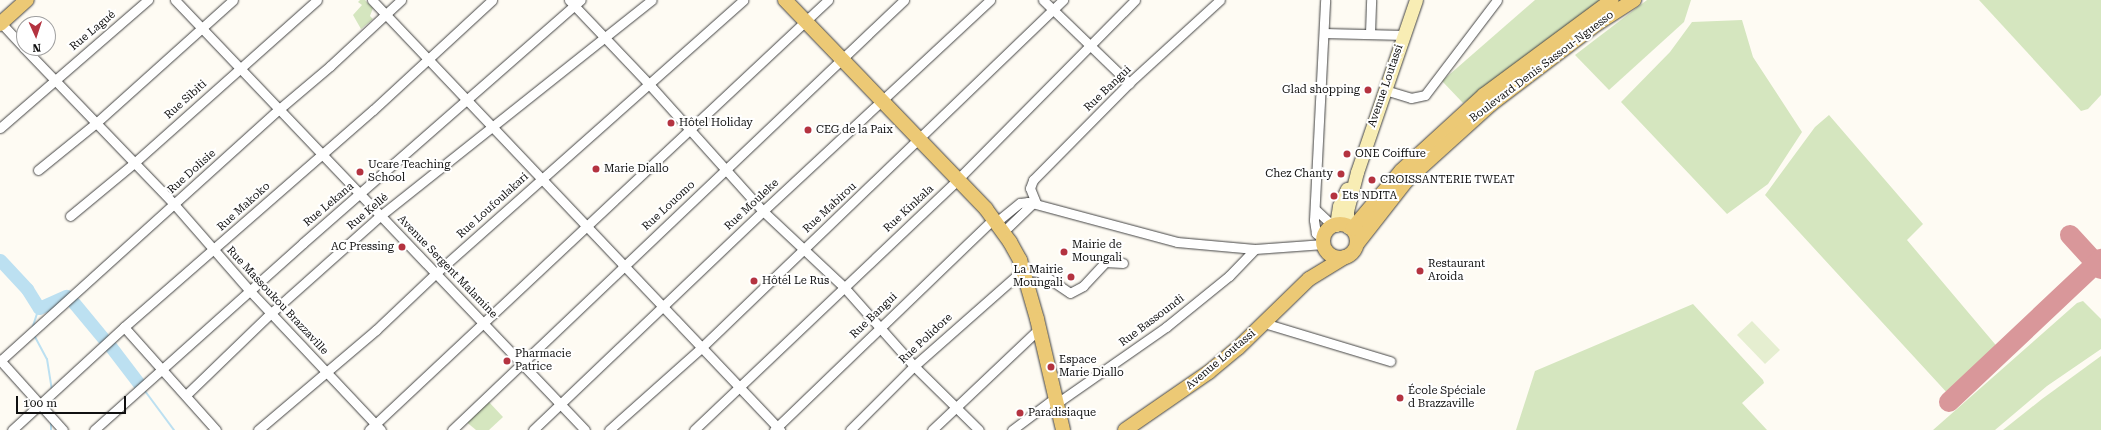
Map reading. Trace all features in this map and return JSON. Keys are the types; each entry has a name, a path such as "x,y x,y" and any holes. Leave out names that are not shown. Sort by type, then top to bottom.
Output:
{"main road":[{"path":"0,20 15,0"},
{"path":"0,20 27,0"},
{"path":"785,0 804,22 843,60 997,222 1020,244 1026,271 1039,311 1039,323 1063,429"},
{"name":"Avenue Loutassi","path":"1342,227 1357,172 1416,0"},
{"name":"Boulevard Denis Sassou-Nguesso","path":"1342,227 1484,95 1612,0"},
{"name":"Boulevard Denis Sassou-Nguesso","path":"1357,244 1407,180 1479,115 1598,23 1634,0"},
{"path":"1342,227 1357,244 1353,252 1345,257 1334,257 1324,245 1326,232 1342,227"},
{"name":"Avenue Loutassi","path":"1309,279 1324,245"},
{"name":"Avenue Loutassi","path":"1125,430 1204,376 1264,323 1309,279 1345,257"}],"street":[{"name":"Rue Lagué","path":"0,128 53,79 148,0"},
{"name":"Avenue Sergent Malamine","path":"175,0 278,110 322,153 380,216 485,323 585,430"},
{"path":"38,170 96,124 233,0"},
{"name":"Rue Sibiti","path":"70,216 134,163 317,0"},
{"path":"372,0 430,59 492,129 540,180 587,225 662,306 740,386 777,429"},
{"name":"Rue Dolisie","path":"0,361 278,110 330,66 401,0"},
{"name":"Rue Makoko","path":"12,430 41,405 124,327 214,250 430,59 492,0"},
{"name":"Rue Kellé","path":"186,395 271,313 380,216 492,129 652,0"},
{"name":"Rue Loufoulakari","path":"258,430 376,330 436,273 648,82 743,0"},
{"path":"375,428 688,128 828,0"},
{"name":"Rue Louomo","path":"452,430 521,362 843,60 904,0"},
{"name":"Rue Mouleke","path":"533,430 662,306 990,0"},
{"path":"1043,0 1129,83"},
{"name":"Rue Mabirou","path":"609,430 702,347 1063,0"},
{"name":"Rue Kinkala","path":"694,430 843,286 957,180 1135,0"},
{"name":"Rue Bangui","path":"777,429 879,327 997,222 1034,203 1030,188 1033,180 1129,83 1220,0"},
{"path":"1324,245 1316,233 1316,210 1325,0"},
{"path":"1370,33 1371,0"},
{"path":"1385,90 1411,98 1425,95 1494,1"},
{"path":"575,2 604,38 648,82 763,211 843,286 914,366 979,430"},
{"name":"Rue Lekana","path":"94,430 467,100 575,2"},
{"name":"Rue Massoukou Brazzaville","path":"0,20 16,39"},
{"path":"1324,33 1404,35"},
{"name":"Rue Massoukou Brazzaville","path":"31,56 174,204 250,291 326,371 375,428"},
{"path":"1034,203 1177,242 1255,249 1324,245"},
{"path":"1316,210 1342,227"},
{"name":"Rue Bassoundi","path":"1012,430 1166,327 1229,276 1255,249"},
{"path":"1026,271 1039,272 1070,292 1083,286 1105,262 1123,263"},
{"name":"Rue Polidore","path":"850,430 914,366 1026,271"},
{"path":"932,430 956,408 1039,323"},
{"path":"1264,323 1390,361"},
{"path":"124,327 216,430"},
{"path":"0,361 63,430"}],"green space":[{"path":"360,0 365,0 373,8 370,16 373,19 361,29 353,15 362,5 358,2"},
{"path":"1535,0 1612,0 1463,103 1442,81"},
{"path":"1647,0 1691,0 1684,22 1609,90 1575,55"},
{"path":"1979,0 2101,0 2101,95 2088,109 2081,111"},
{"path":"1742,20 1753,57 1802,132 1768,184 1727,214 1621,102 1670,52 1692,22"},
{"path":"1829,115 1923,224 1907,240 2000,350 1950,396 1765,195 1815,127"},
{"path":"2083,301 2101,319 2101,349 2047,386 1995,430 1933,430 2077,303"},
{"path":"1693,304 1763,380 1764,383 1742,403 1767,430 1516,430 1535,371"},
{"path":"1752,321 1780,350 1765,364 1737,335"},
{"path":"2101,356 2101,430 2003,430 2042,399"},
{"path":"488,401 503,417 489,430 476,430 464,420"}],"waterway":[{"path":"0,260 27,289 39,308 66,296"},
{"path":"74,303 103,338"},
{"path":"32,329 39,308"},
{"path":"34,335 47,359 52,389"},
{"path":"111,347 140,385"},
{"path":"145,391 174,430"},
{"path":"47,407 54,397"},
{"path":"51,420 51,430"}],"taxiway":[{"path":"2070,235 2101,269"},
{"path":"1949,402 2101,259"}],"place":[{"name":"Glad shopping","path":"1368,90"},
{"name":"Hôtel Holiday","path":"671,123"},
{"name":"CEG de la Paix","path":"808,130"},
{"name":"ONE Coiffure","path":"1347,154"},
{"name":"Marie Diallo","path":"596,169"},
{"name":"Ucare Teaching School","path":"360,172"},
{"name":"Chez Chanty","path":"1341,174"},
{"name":"CROISSANTERIE TWEAT","path":"1372,180"},
{"name":"Ets NDITA","path":"1334,196"},
{"name":"AC Pressing","path":"402,247"},
{"name":"Mairie de Moungali","path":"1064,252"},
{"name":"Restaurant Aroida","path":"1420,271"},
{"name":"La Mairie Moungali","path":"1071,277"},
{"name":"Hôtel Le Rus","path":"754,281"},
{"name":"Pharmacie Patrice","path":"507,361"},
{"name":"Espace Marie Diallo","path":"1051,367"},
{"name":"École Spéciale d Brazzaville","path":"1400,398"},
{"name":"Paradisiaque","path":"1020,413"}]}
